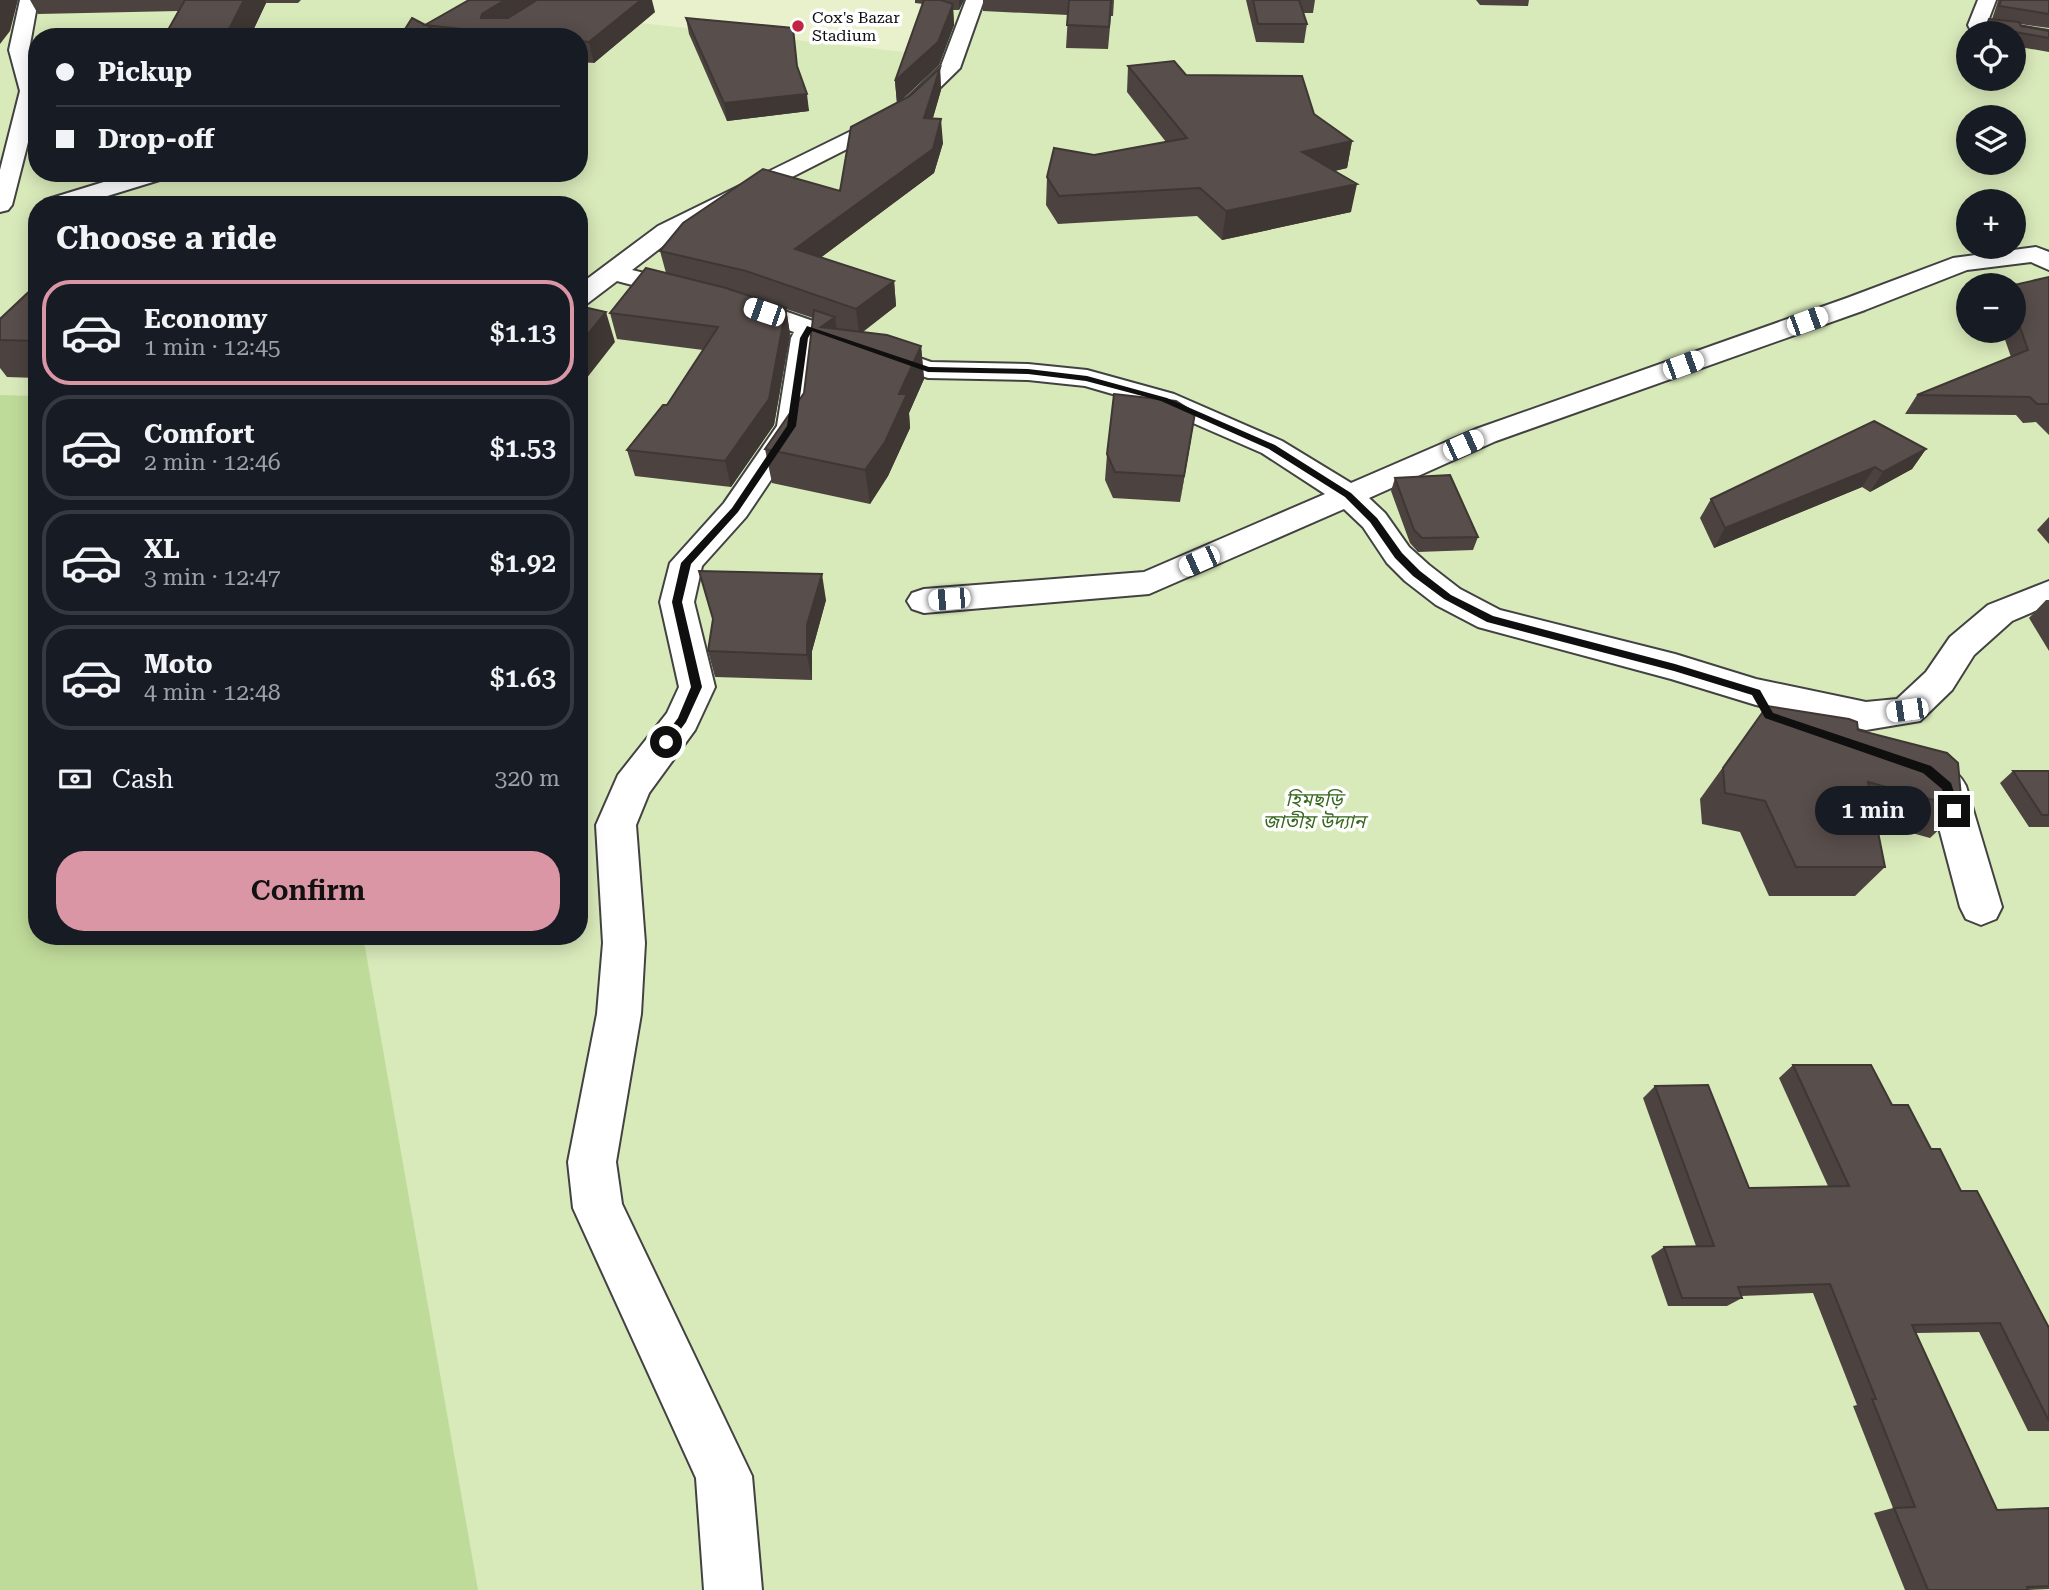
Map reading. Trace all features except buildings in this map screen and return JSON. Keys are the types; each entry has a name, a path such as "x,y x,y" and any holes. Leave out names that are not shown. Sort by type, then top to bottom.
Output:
{"street":[{"path":"28,87 10,51 29,0"},
{"path":"588,291 667,231 903,113 950,68 975,0"},
{"path":"1987,0 1977,25 2049,37"},
{"path":"0,205 28,99"},
{"path":"83,196 128,182"},
{"path":"0,222 24,214"},
{"path":"924,601 1149,583 1486,435 1856,304 1962,263 2036,254 2049,263"},
{"path":"612,272 741,304 928,369 1028,372 1087,378 1164,400 1272,447 1348,495 1374,520 1398,555 1416,573 1448,597 1490,619 1675,667 1756,692 1866,716 1907,710 1939,681 1962,646 2000,613 2049,592"},
{"path":"733,1590 724,1476 598,1208 592,1162 619,1014 624,943 615,825 632,786 682,720 697,687 677,602 686,563 735,510 792,426 804,338 810,328"},
{"path":"1756,692 1769,715 1927,769 1947,786 1981,907"}],"green space":[{"name":"হিমছড়ি জাতীয় উদ্যান","path":"0,0 2049,0 2049,1590 0,1590"},
{"name":"Cox's Bazar Stadium","path":"599,0 949,0 905,52 577,16"},
{"path":"0,395 28,396 28,945 365,945 478,1590 0,1590"}],"place":[{"name":"Cox's Bazar Stadium","path":"798,26"}],"route":[{"path":"666,742 682,720 697,687 677,602 686,563 735,510 792,426 804,338 810,328 861,348 928,369 1028,372 1087,378 1164,400 1227,426 1272,447 1348,495 1374,520 1398,555 1416,573 1448,597 1490,619 1675,667 1756,692 1769,715 1927,769 1947,786 1954,811"}]}
